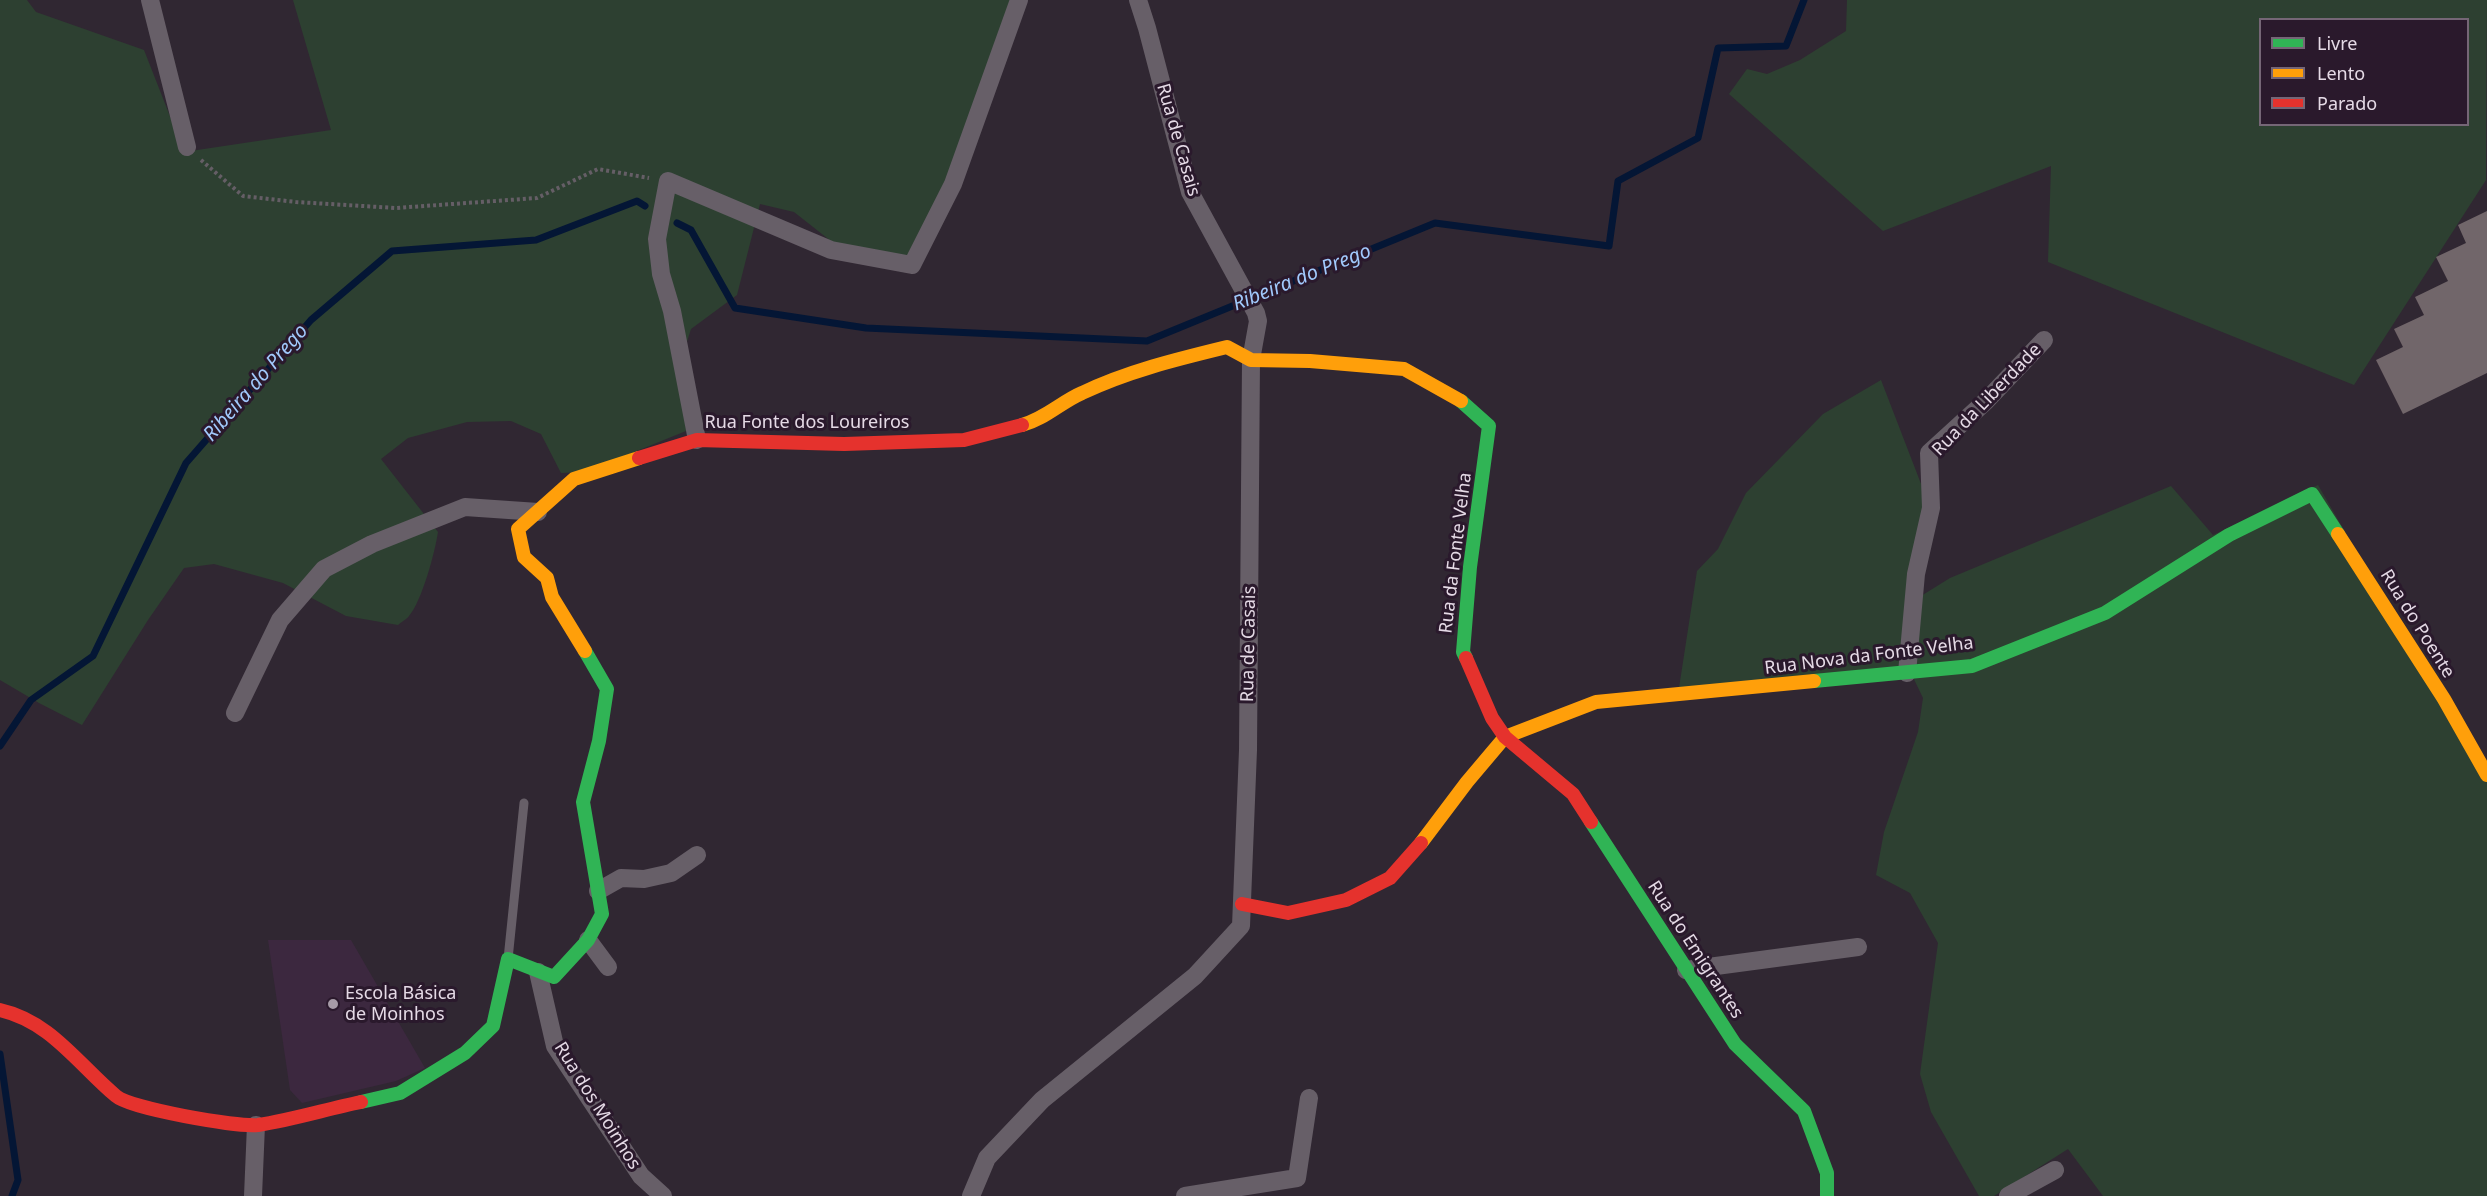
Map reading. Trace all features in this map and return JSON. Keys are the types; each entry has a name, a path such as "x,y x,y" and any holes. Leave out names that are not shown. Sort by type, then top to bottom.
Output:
{"street":[{"path":"150,0 187,147"},
{"path":"697,440 672,311 661,274 657,239 668,181 831,250 912,265 953,184 1019,0"},
{"name":"Rua de Casais","path":"971,1196 987,1158 1042,1100 1195,976 1241,926 1248,750 1251,360 1258,321 1190,192 1138,0"},
{"name":"Rua da Liberdade","path":"1907,673 1916,574 1930,508 1929,453 1986,401 2044,340"},
{"name":"Rua Fonte dos Loureiros","path":"538,972 555,977 588,940 602,914 583,802 599,741 607,688 552,597 547,578 524,556 518,529 574,479 697,440 843,444 964,440 1035,422 1081,393 1152,366 1227,347 1251,360"},
{"name":"Rua da Fonte Velha","path":"1251,360 1310,361 1404,369 1461,401 1489,426 1470,567 1463,652 1492,718 1505,737"},
{"name":"Rua Nova da Fonte Velha","path":"1505,737 1596,702 1972,666 2105,613 2229,535 2312,494"},
{"name":"Rua do Poente","path":"2312,494 2444,699 2487,775"},
{"path":"235,713 280,620 324,569 372,544 465,507 538,512"},
{"path":"1242,903 1288,913 1346,900 1389,878 1423,841 1467,782 1505,737"},
{"name":"Rua do Emigrantes","path":"1505,737 1573,794 1735,1044 1804,1111 1827,1173 1827,1196"},
{"path":"598,891 621,878 644,879 670,873 697,855"},
{"path":"588,940 608,967"},
{"path":"1686,970 1858,948"},
{"path":"7,1011 48,1031 118,1098 168,1114 256,1125 400,1093 465,1053 493,1026 508,959 538,972"},
{"name":"Rua dos Moinhos","path":"538,972 555,1046 641,1176 663,1196"},
{"path":"1185,1196 1297,1178 1309,1098"},
{"path":"253,1196 256,1125"},
{"path":"2008,1196 2055,1170"}],"lane":[{"path":"508,959 524,803"}],"path":[{"path":"187,147 243,196 296,202 396,208 537,198 598,169 668,181"}],"shaded area":[{"name":"Escola Básica de Moinhos","path":"268,940 351,940 425,1068 396,1081 302,1103 290,1090"}],"green space":[{"path":"0,0 27,0 36,12 144,50 184,152 331,130 293,0 1014,0 917,269 841,249 794,212 760,204 737,295 691,329 685,348 686,431 585,472 561,473 541,434 511,421 467,422 408,438 381,459 438,532 423,588 414,609 407,618 398,625 346,616 283,583 214,564 184,568 148,620 82,725 0,680"},
{"path":"1847,0 2487,0 2486,180 2354,385 2048,262 2051,166 1883,231 1729,94 1747,69 1767,74 1800,60 1846,31"},
{"path":"1881,380 1923,489 1921,596 1950,578 2171,486 2213,535 2318,485 2487,777 2487,1196 2103,1196 2068,1149 1994,1196 1979,1196 1931,1112 1920,1074 1938,943 1910,893 1876,875 1884,832 1918,732 1923,698 1910,671 1679,688 1697,571 1718,549 1746,493 1823,414"}],"building":[{"path":"2487,211 2487,373 2403,414 2376,360 2403,347 2394,329 2424,315 2415,297 2448,281 2436,257 2466,243 2458,225"}],"waterway":[{"name":"Ribeira do Prego","path":"677,223 691,230 735,308 866,328 1147,341 1435,223 1609,246 1618,181 1698,138 1718,48 1786,46 1804,0"},
{"name":"Ribeira do Prego","path":"0,746 31,700 93,656 186,463 311,320 392,251 536,240 637,201 645,206"},
{"name":"Ribeira do Prego","path":"0,1054 18,1180 12,1196"}],"traffic: fast":[{"path":"1461,401 1489,426 1470,567 1463,652 1466,658"},
{"path":"1814,681 1972,666 2105,613 2229,535 2312,494 2338,534"},
{"path":"361,1102 400,1093 465,1053 493,1026 508,959 554,977 588,940 602,914 583,802 599,741 607,689 585,651"},
{"path":"1591,822 1735,1044 1804,1111 1827,1173 1827,1196"}],"traffic: slow":[{"path":"1022,425 1038,419 1074,397 1117,378 1227,347 1251,360 1310,361 1404,369 1461,401"},
{"path":"585,651 552,597 547,578 524,557 518,529 574,479 639,458"},
{"path":"2338,534 2444,699 2487,775"},
{"path":"1421,843 1467,782 1505,737 1596,702 1814,681"}],"traffic: jam":[{"path":"639,458 697,440 844,444 964,440 1022,425"},
{"path":"1466,658 1492,718 1505,737 1573,794 1591,822"},
{"path":"1242,904 1288,913 1346,900 1390,878 1421,843"},
{"path":"0,1010 18,1016 49,1034 116,1096 142,1106 208,1120 258,1125 361,1102"}],"place":[{"name":"Escola Básica de Moinhos","path":"333,1004"}]}
